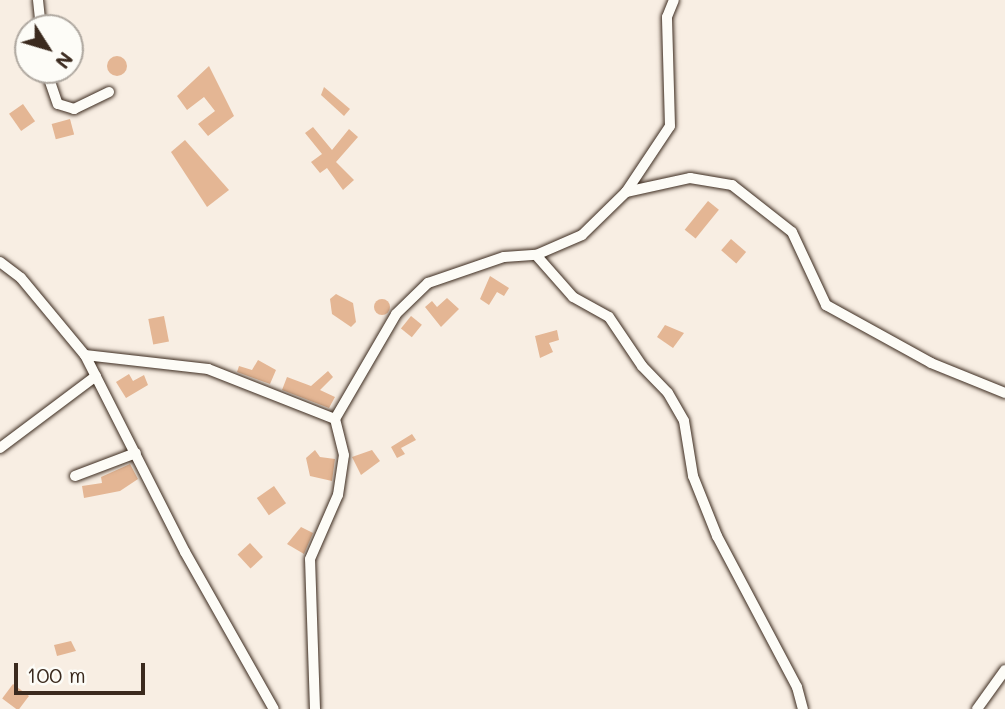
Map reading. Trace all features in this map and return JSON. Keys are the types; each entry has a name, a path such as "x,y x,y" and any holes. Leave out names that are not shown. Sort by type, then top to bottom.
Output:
{"street":[{"path":"315,709 310,559 338,495 344,454 335,419 396,314 428,283 503,257 536,256 582,235 626,192 670,126 667,17 674,0"},
{"path":"51,84 58,104 74,109 109,93"},
{"path":"626,192 690,178 732,186 792,232 827,305 931,363 1005,393"},
{"path":"536,256 573,297 609,317 642,366 668,393 684,421 693,476 717,536 797,687 803,709"},
{"path":"0,262 21,278 85,355 274,709"},
{"path":"85,355 208,369 335,419"},
{"path":"0,448 96,376"},
{"path":"75,476 136,453"},
{"path":"976,709 1005,670"}],"building":[{"path":"113,56 121,56 127,66 121,76 113,76 107,70 107,62"},
{"path":"209,66 234,116 208,136 198,124 215,111 204,97 187,110 177,96"},
{"path":"324,87 350,109 344,116 321,95"},
{"path":"23,104 35,121 21,131 9,114"},
{"path":"70,119 74,134 56,139 52,124"},
{"path":"313,127 332,150 349,129 358,137 336,162 354,180 343,190 327,168 320,173 311,162 322,154 305,133"},
{"path":"185,140 229,190 207,207 171,152"},
{"path":"708,201 719,210 696,239 685,230"},
{"path":"731,239 746,252 736,263 721,250"},
{"path":"490,276 509,288 504,296 497,292 489,305 480,299"},
{"path":"336,294 353,303 356,322 351,327 332,314 330,299"},
{"path":"447,298 459,309 441,327 425,307 432,301 437,307"},
{"path":"379,299 385,299 390,307 388,313 379,315 374,310 374,304"},
{"path":"164,316 169,342 153,345 148,319"},
{"path":"411,316 422,325 412,337 401,328"},
{"path":"665,325 684,333 673,348 657,337"},
{"path":"557,330 559,340 549,343 553,352 540,358 535,336"},
{"path":"258,360 276,370 270,384 237,372 239,366 252,370"},
{"path":"328,371 333,377 320,390 335,397 329,408 282,390 287,377 311,386"},
{"path":"129,374 133,381 144,375 148,385 126,398 116,382"},
{"path":"412,434 416,440 401,448 405,454 397,458 391,447"},
{"path":"315,450 320,457 335,459 332,481 310,476 306,458"},
{"path":"372,450 380,461 361,475 352,457"},
{"path":"130,464 138,479 120,491 84,498 82,486 102,483 101,477"},
{"path":"274,486 286,503 269,515 257,498"},
{"path":"301,527 313,533 304,554 287,544"},
{"path":"250,543 263,557 251,568 238,555"},
{"path":"71,641 76,651 57,656 54,645"},
{"path":"13,684 29,696 19,709 2,698"}]}
